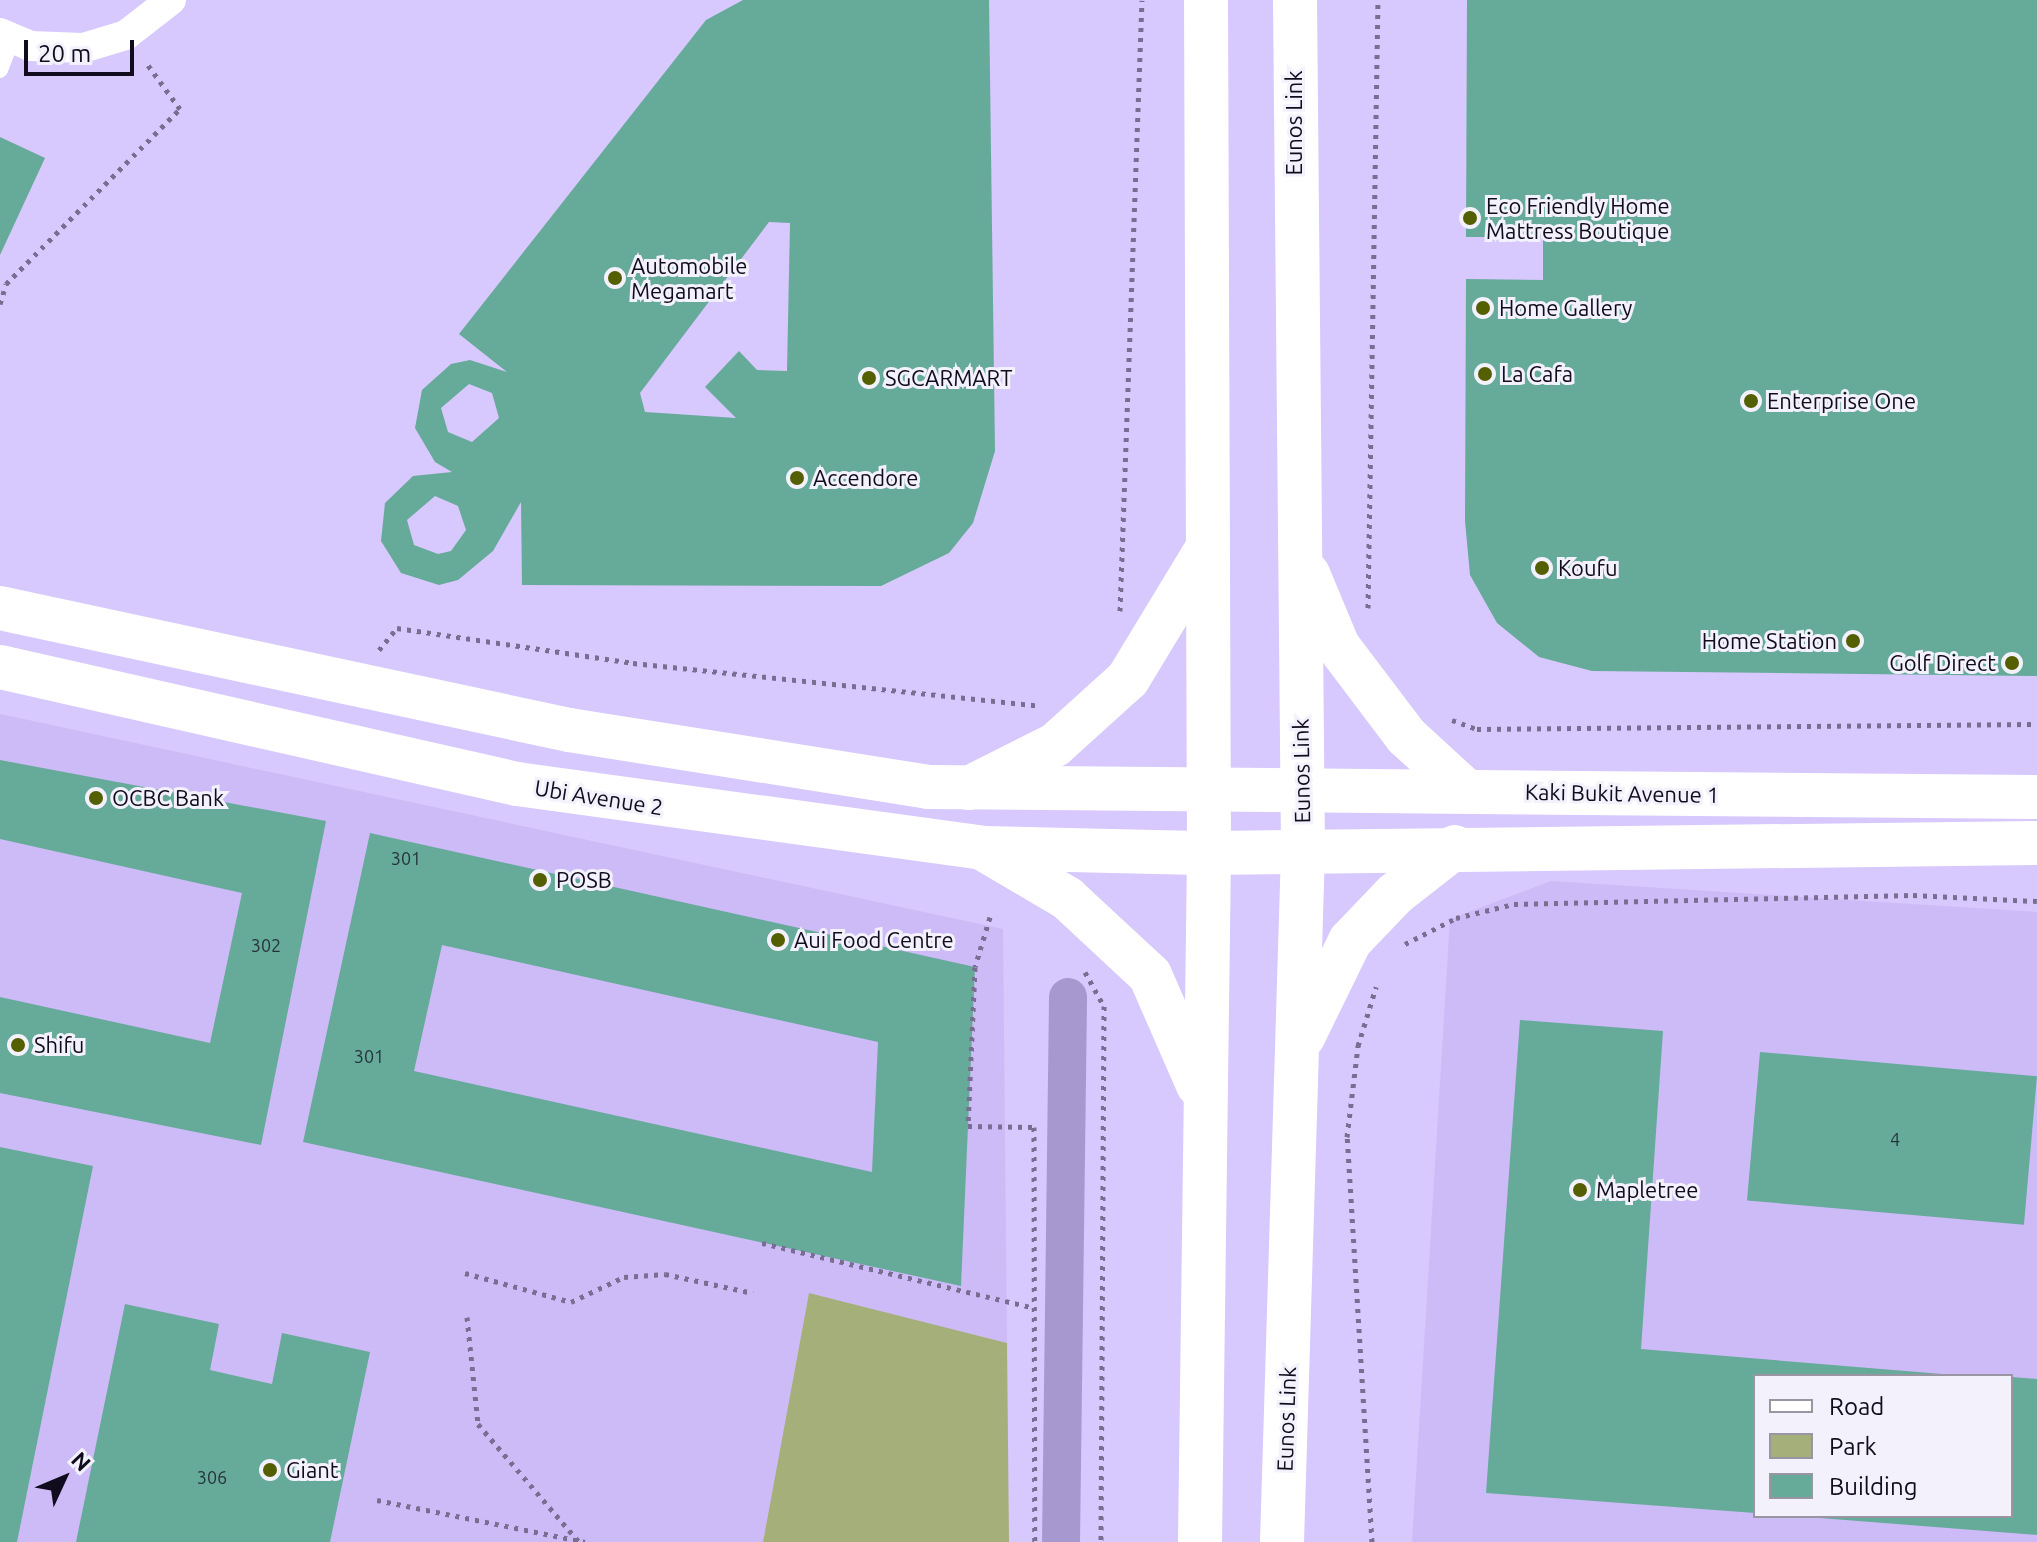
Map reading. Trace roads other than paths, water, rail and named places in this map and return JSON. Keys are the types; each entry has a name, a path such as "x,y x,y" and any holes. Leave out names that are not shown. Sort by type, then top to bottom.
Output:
{"main road":[{"path":"1200,1542 1203,1095 1209,853 1206,0"},
{"name":"Eunos Link","path":"1282,1542 1303,849 1300,788 1295,0"},
{"path":"969,788 1055,745 1128,679 1206,550"},
{"path":"1299,553 1338,646 1406,736 1466,791"},
{"path":"0,608 569,730 969,788 1207,792"},
{"name":"Ubi Avenue 2","path":"0,667 517,784 982,848 1209,853"},
{"name":"Kaki Bukit Avenue 1","path":"1207,792 1300,788 2037,797"},
{"path":"1209,853 1455,847 2037,843"},
{"path":"1297,1050 1350,941 1395,894 1455,847"},
{"path":"982,848 1067,898 1150,975 1203,1095"}],"street":[{"path":"6,35 83,48 126,35 171,0"}],"lane":[{"path":"0,70 6,35"}],"waterway":[{"path":"1061,1542 1068,997"}],"place":[{"name":"Eco Friendly Home Mattress Boutique","path":"1470,218"},
{"name":"Automobile Megamart","path":"615,278"},
{"name":"Home Gallery","path":"1483,308"},
{"name":"La Cafa","path":"1485,374"},
{"name":"SGCARMART","path":"869,378"},
{"name":"Enterprise One","path":"1751,401"},
{"name":"Accendore","path":"797,478"},
{"name":"Koufu","path":"1542,568"},
{"name":"Home Station","path":"1853,641"},
{"name":"Golf Direct","path":"2012,663"},
{"name":"OCBC Bank","path":"96,798"},
{"name":"POSB","path":"540,880"},
{"name":"Aui Food Centre","path":"778,940"},
{"name":"Shifu","path":"18,1045"},
{"name":"Mapletree","path":"1580,1190"},
{"name":"Giant","path":"270,1470"}]}
